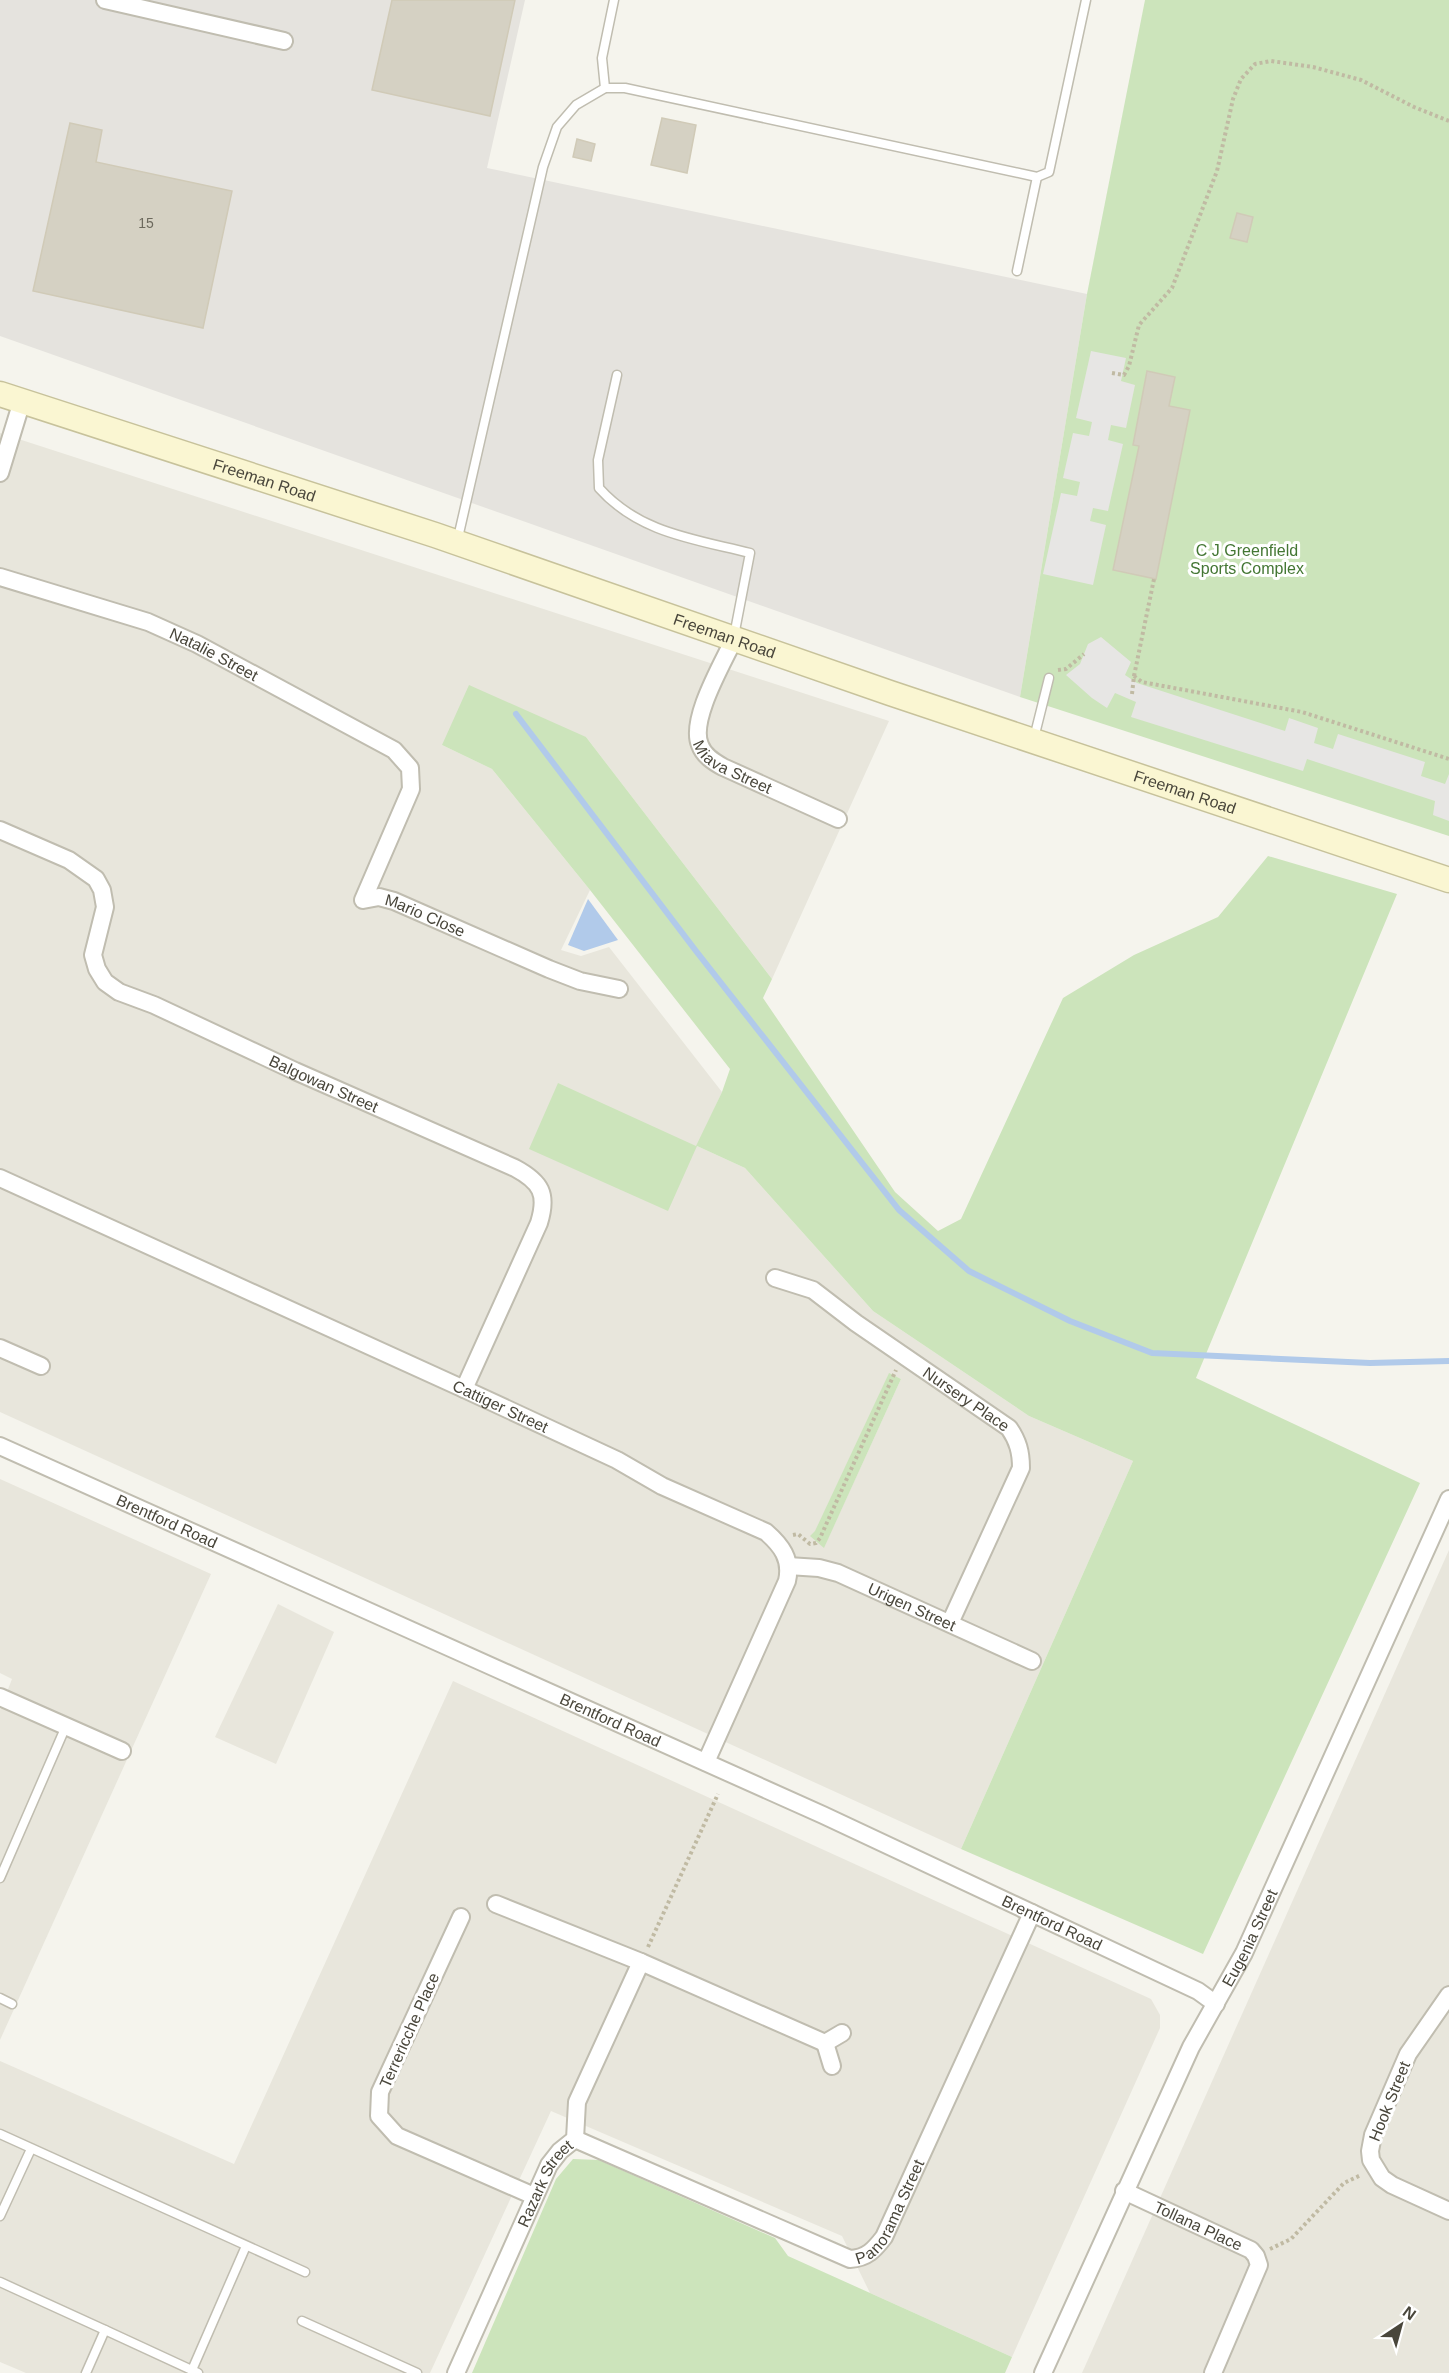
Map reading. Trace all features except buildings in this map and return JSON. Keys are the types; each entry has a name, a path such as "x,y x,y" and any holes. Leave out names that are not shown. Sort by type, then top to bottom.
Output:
{"street":[{"path":"105,0 284,41"},
{"path":"0,473 11,398"},
{"name":"Freeman Road","path":"11,398 456,542 734,639 1449,880"},
{"name":"Natalie Street","path":"0,577 148,622 197,644 394,750 410,768"},
{"name":"Miava Street","path":"734,639 708,696 698,726 699,744 709,759 723,767 838,819"},
{"name":"Mario Close","path":"410,768 411,789 363,900 379,897 394,901 580,981 619,988"},
{"name":"Balgowan Street","path":"0,830 69,861 96,879 102,890 105,907 93,955 97,969 105,982 119,992 154,1005 295,1071 515,1167 538,1184 544,1197 539,1223 464,1389"},
{"name":"Cattiger Street","path":"0,1178 616,1460 662,1486 766,1532 780,1544"},
{"name":"Nursery Place","path":"775,1278 813,1290 903,1356 1009,1428 1019,1448 1020,1468 950,1623"},
{"path":"0,1348 41,1366"},
{"name":"Brentford Road","path":"0,1446 706,1762 1198,1991 1216,2004"},
{"name":"Eugenia Street","path":"1042,2373 1191,2047 1244,1953 1449,1499"},
{"path":"706,1762 787,1581 788,1566 780,1544"},
{"name":"Urigen Street","path":"788,1566 819,1568 838,1573 1032,1661"},
{"path":"0,1696 122,1751"},
{"path":"496,1904 641,1962 825,2043 832,2066"},
{"name":"Panorama Street","path":"575,2139 850,2259 860,2259 873,2251 884,2237 1032,1913"},
{"name":"Terrericche Place","path":"461,1917 380,2092 379,2116 397,2136 534,2196"},
{"name":"Razark Street","path":"456,2373 549,2165 560,2151 575,2139 577,2102 641,1962"},
{"name":"Hook Street","path":"1375,2168 1370,2151 1373,2135 1408,2054 1449,1995"},
{"path":"825,2043 842,2033"},
{"path":"1375,2168 1382,2178 1392,2185 1449,2211"},
{"name":"Tollana Place","path":"1124,2191 1251,2250 1256,2256 1259,2265 1213,2373"}],"lane":[{"path":"605,88 602,58 614,0"},
{"path":"456,542 549,146 556,127 576,105 605,88 625,88 1037,177 1049,171 1086,0"},
{"path":"1017,271 1037,177"},
{"path":"617,375 598,460 599,488 613,504 660,531 750,553 734,639"},
{"path":"1034,741 1049,678"},
{"path":"0,1878 67,1725"},
{"path":"0,1998 12,2004"},
{"path":"0,2134 305,2272"},
{"path":"0,2216 31,2149"},
{"path":"0,2282 195,2372 246,2246"},
{"path":"302,2321 417,2373"},
{"path":"86,2373 105,2330"}],"path":[{"path":"1112,372 1124,375 1139,325 1172,288 1216,171 1233,99 1241,79 1255,64 1271,61 1361,80 1414,107 1449,121"},
{"path":"1132,694 1154,579"},
{"path":"1049,678 1050,670 1066,669 1084,654"},
{"path":"1134,676 1142,682 1302,712 1449,759"},
{"path":"780,1544 798,1534 810,1544 816,1543 820,1538 903,1356"},
{"path":"641,1962 718,1794"},
{"path":"1256,2256 1291,2239 1344,2183 1375,2168"}],"shaded area":[{"path":"0,0 525,0 487,168 1087,294 1020,697 0,336"},
{"path":"1091,351 1126,358 1121,381 1135,385 1126,428 1111,425 1108,440 1123,444 1108,511 1093,508 1090,521 1106,525 1093,585 1043,574 1061,493 1077,496 1080,482 1063,478 1073,433 1089,436 1092,422 1076,418"},
{"path":"0,433 889,721 772,979 586,737 442,745 492,769 590,890 561,950 581,956 609,947 722,1092 697,1146 745,1168 873,1311 1029,1416 1133,1461 961,1849 0,1412","holes":["889,1374 901,1379 824,1547 811,1536 815,1532"]},
{"path":"1101,637 1131,662 1125,675 1137,683 1285,731 1289,718 1318,728 1314,743 1333,749 1338,734 1425,762 1421,776 1445,784 1449,774 1449,821 1433,815 1435,801 1307,759 1303,771 1131,717 1136,702 1115,693 1107,708 1066,675 1080,664 1088,644"},
{"path":"0,1479 211,1574 0,2040 0,1710 12,1679 0,1673"},
{"path":"1449,1550 1449,2373 1082,2373"},
{"path":"278,1604 334,1632 276,1764 215,1737"},
{"path":"453,1681 1151,1999 1160,2015 1160,2028 1012,2357 870,2293 842,2236 551,2111 430,2373 26,2373 0,2362 0,2061 234,2164"}],"green space":[{"name":"C J Greenfield Sports Complex","path":"1145,0 1449,0 1449,836 1020,697 1087,294"},
{"path":"469,685 586,737 772,979 763,998 895,1192 938,1231 961,1219 1063,998 1134,955 1218,917 1268,856 1397,894 1196,1378 1420,1483 1203,1954 961,1849 1133,1461 1029,1416 873,1311 745,1168 697,1146 668,1211 529,1149 558,1083 696,1146 722,1092 730,1069 492,769 442,745"},
{"path":"889,1373 901,1379 824,1548 810,1536 815,1531"},
{"path":"573,2159 599,2160 775,2238 788,2256 1012,2357 1005,2373 472,2373 556,2179"}],"water":[{"path":"588,899 618,940 584,951 568,945"}],"waterway":[{"path":"516,714 696,951 899,1210 969,1271 1070,1321 1152,1353 1370,1363 1449,1361"}]}
